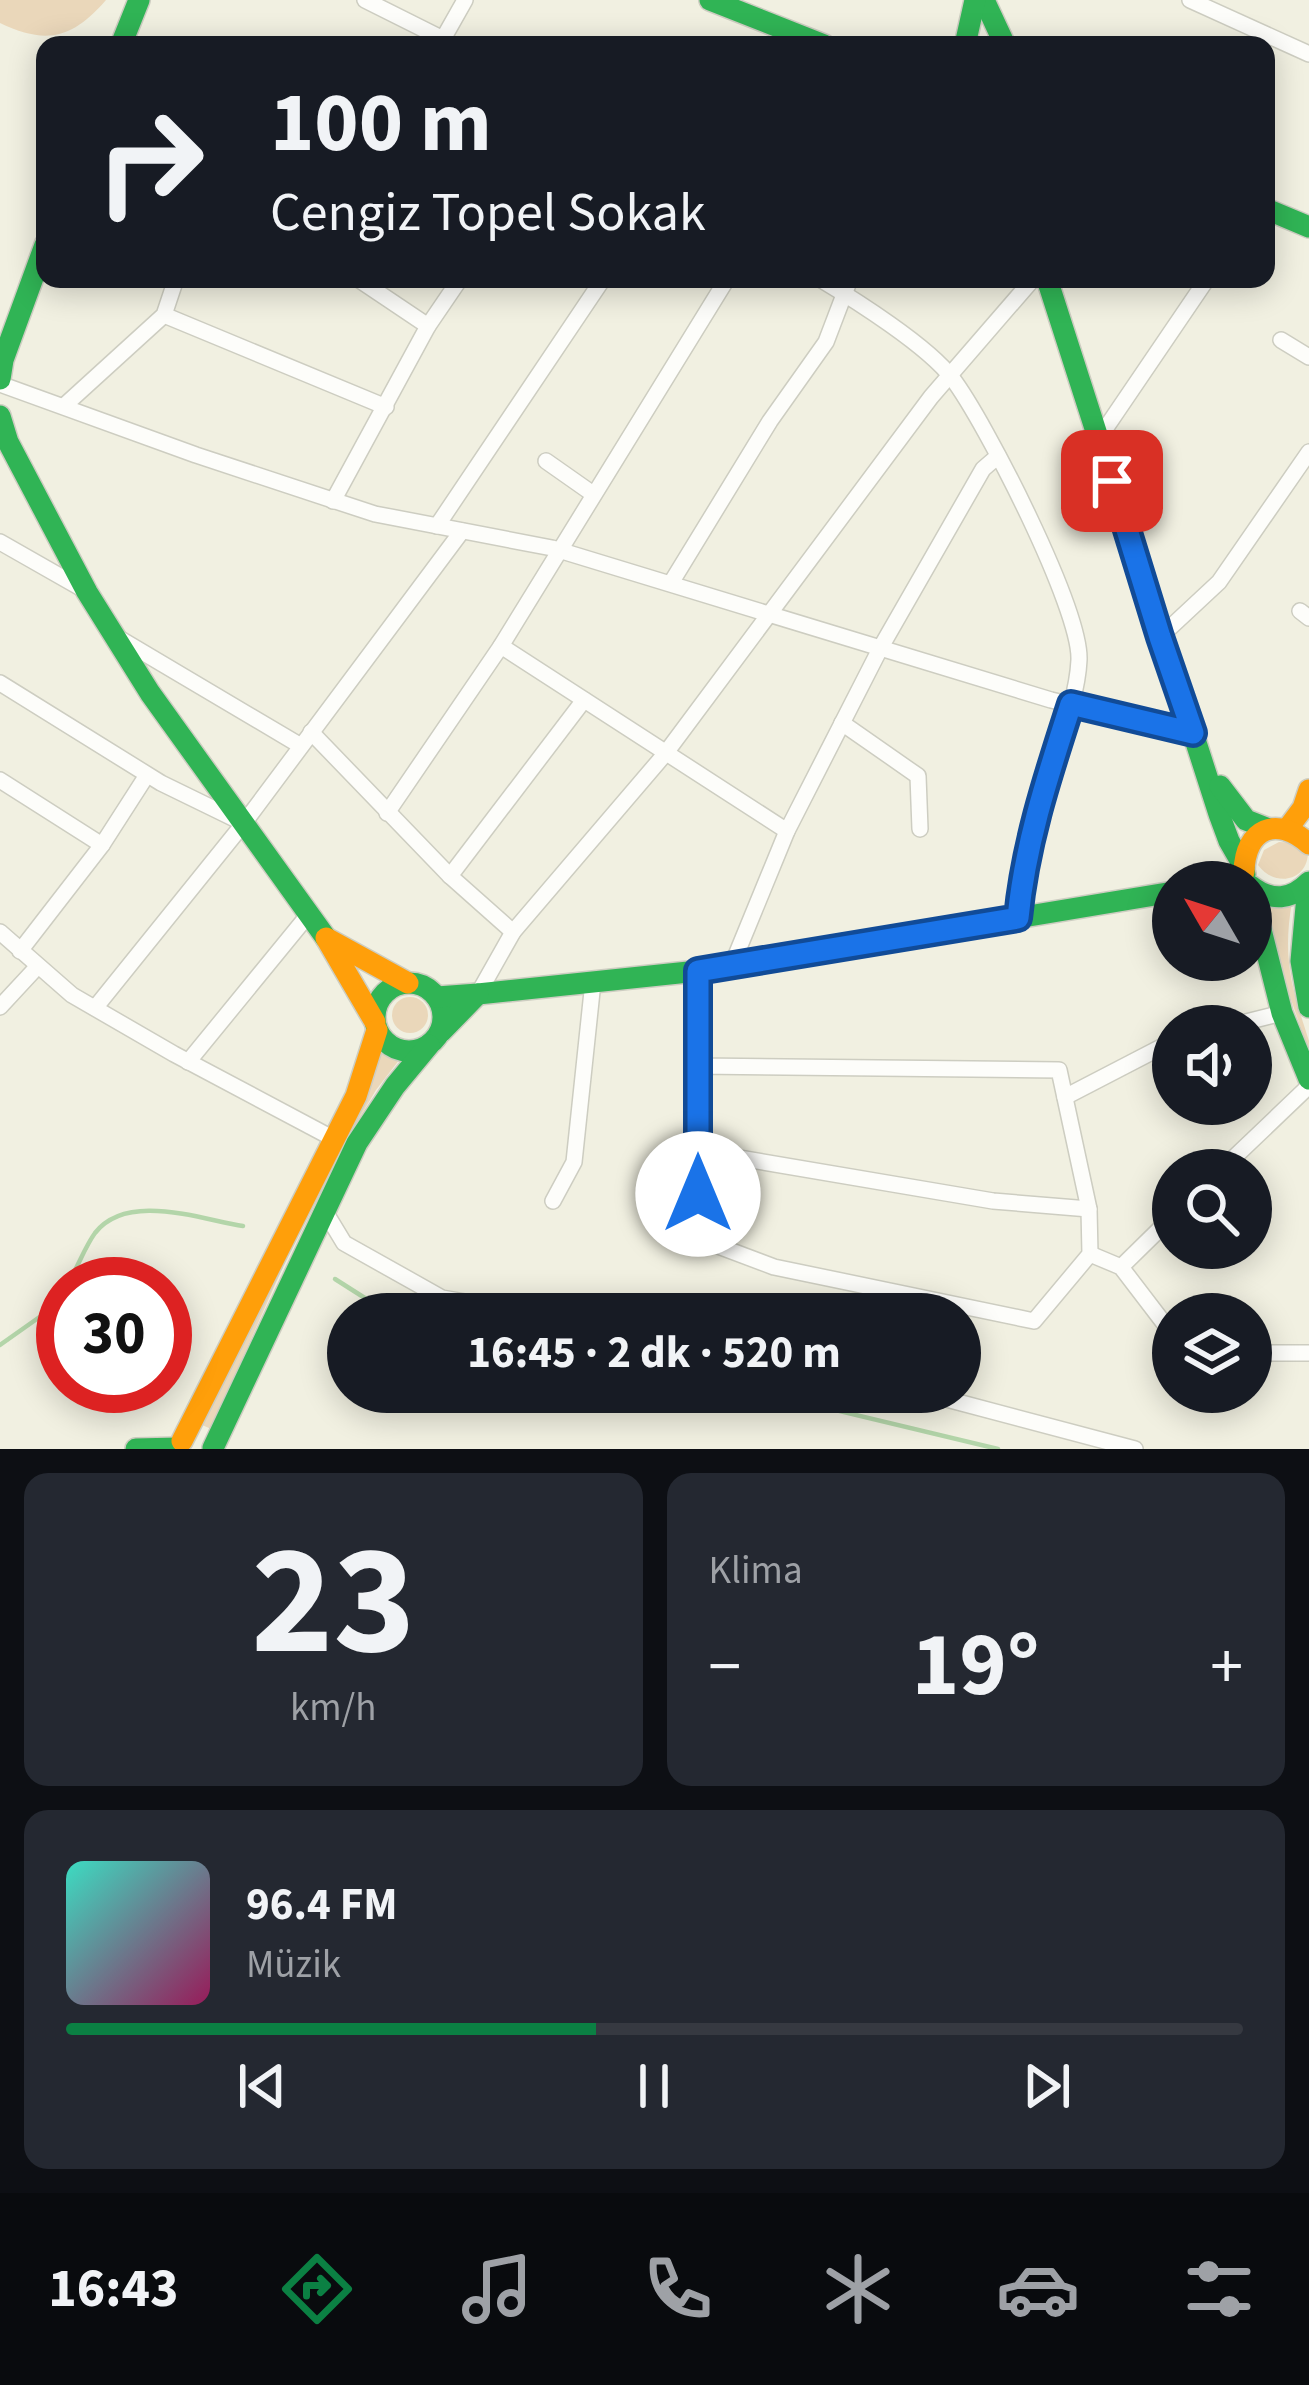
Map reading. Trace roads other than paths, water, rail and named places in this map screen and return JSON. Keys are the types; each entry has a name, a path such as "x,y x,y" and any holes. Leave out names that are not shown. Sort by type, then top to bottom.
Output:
{"main road":[{"path":"125,36 139,0"},
{"path":"710,0 801,36"},
{"path":"968,36 980,0"},
{"path":"980,0 1000,36"},
{"path":"1275,212 1309,227"},
{"path":"0,381 36,269"},
{"path":"1050,288 1160,637 1237,861"},
{"path":"0,416 8,442 87,592 164,713 326,938 382,1039 399,1050 420,1050 433,1041 444,1017 429,989 408,983 326,938"},
{"path":"1203,760 1233,807 1260,829 1278,828 1302,836 1309,844"},
{"path":"1246,861 1250,842 1303,808 1309,790"},
{"path":"1272,897 1289,898 1308,883"},
{"path":"1308,883 1301,961 1309,1007"},
{"path":"437,997 698,971 1152,896"},
{"path":"1272,974 1309,1083"},
{"path":"180,1446 362,1081 376,1011 387,992 408,983"},
{"path":"136,1449 180,1446 199,1436 213,1448 324,1210 374,1116 433,1041 478,994"}],"street":[{"path":"365,0 434,36"},
{"path":"449,36 465,0"},
{"path":"1190,0 1269,36"},
{"path":"1275,39 1309,54"},
{"path":"64,406 164,314 173,288"},
{"path":"371,288 428,326"},
{"path":"334,501 428,326 454,288"},
{"path":"437,526 597,288"},
{"path":"387,813 501,646 721,288"},
{"path":"671,583 770,421 826,342 848,288"},
{"path":"849,288 950,375 998,456 1063,594 1079,656 1071,704 1024,866 1018,918"},
{"path":"478,994 513,932 665,754 950,375 1025,288"},
{"path":"1099,438 1201,288"},
{"path":"164,314 386,407"},
{"path":"1281,340 1309,358"},
{"path":"0,381 196,455 374,514 558,550 1071,704 1193,733"},
{"path":"1160,637 1219,582 1309,452"},
{"path":"732,965 787,831 880,647 983,469 998,456"},
{"path":"546,461 593,494"},
{"path":"95,1008 244,824 462,531"},
{"path":"0,542 87,592"},
{"path":"114,635 306,739 513,932"},
{"path":"501,646 787,831"},
{"path":"0,683 147,775 244,824"},
{"path":"450,876 584,700"},
{"path":"842,723 918,776 920,829"},
{"path":"20,951 102,845 147,775"},
{"path":"0,780 102,845"},
{"path":"188,1062 309,914"},
{"path":"0,932 72,995 334,1139"},
{"path":"0,1007 38,966"},
{"path":"698,971 698,1066 698,1238 774,1267 1034,1322 1090,1254 1089,1209 1059,1070 698,1066"},
{"path":"554,1201 574,1162 592,982"},
{"path":"1272,1016 1282,1013"},
{"path":"1065,1097 1152,1052"},
{"path":"1242,1149 1309,1083"},
{"path":"698,1151 993,1201 1089,1209"},
{"path":"324,1210 344,1243 433,1293"},
{"path":"1120,1267 1152,1236"},
{"path":"1090,1254 1120,1267 1152,1308"},
{"path":"1272,1353 1309,1353"},
{"path":"981,1408 1135,1449"}],"waterway":[{"path":"82,1257 95,1233 125,1214 185,1214 243,1226"},
{"path":"335,1279 357,1293"},
{"path":"0,1345 36,1320"},
{"path":"848,1413 998,1449"}]}
